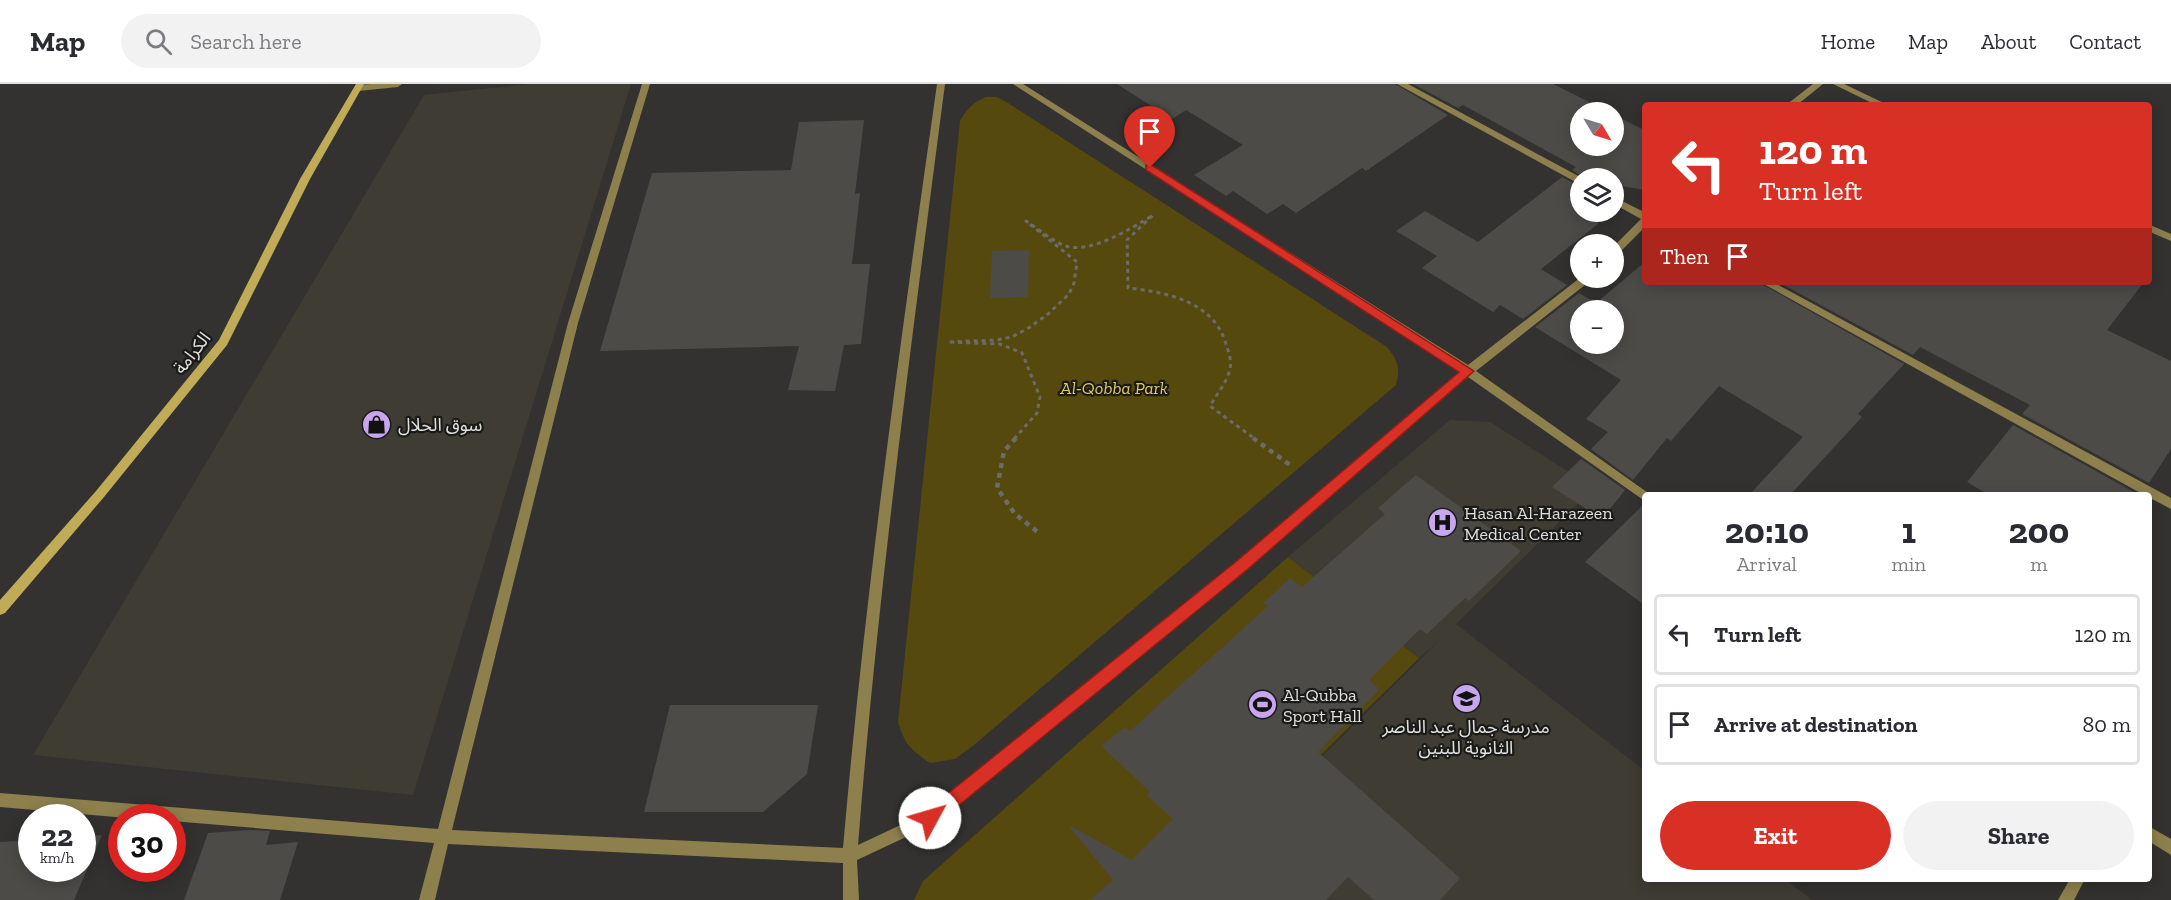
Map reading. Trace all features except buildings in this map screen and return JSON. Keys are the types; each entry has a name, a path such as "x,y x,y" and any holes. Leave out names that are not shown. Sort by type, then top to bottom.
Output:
{"main road":[{"name":"الكرامة","path":"0,609 100,494 223,342 305,179 359,86"}],"street":[{"path":"359,86 398,84"},
{"path":"428,900 573,323 646,84"},
{"path":"851,900 850,856 858,756 906,342 941,84"},
{"path":"1017,84 1468,371 1642,493"},
{"path":"1401,84 1570,176"},
{"path":"1795,102 1819,84"},
{"path":"1837,84 1876,102"},
{"path":"1624,206 1642,217"},
{"path":"1624,242 1642,223"},
{"path":"2152,229 2171,238"},
{"path":"1770,285 2149,492"},
{"path":"0,800 443,837 850,856 930,818 1243,565 1468,371 1573,288"},
{"path":"2152,494 2171,504"},
{"path":"2152,835 2171,848"},
{"path":"2066,900 2076,882"}],"path":[{"path":"1039,533 1023,523 1008,509 997,488 1004,451 1037,413 1039,405 1040,397 1022,353 1000,344 948,342 1003,339 1018,334 1037,322 1070,293 1075,280 1077,262 1026,221 1068,247 1098,243 1122,234 1153,215 1127,240 1128,288 1172,295 1193,303 1209,316 1224,333 1230,367 1222,387 1210,406 1290,465"}],"shaded area":[{"name":"سوق الحلال","path":"530,84 631,84 413,795 33,755 424,95"},
{"name":"مدرسة جمال عبد الناصر الثانوية للبنين","path":"1450,420 1490,422 1594,488 1456,624 1642,769 1642,882 1789,882 1812,900 1176,900 1440,640 1419,658 1288,557"}],"green space":[{"name":"Al-Qobba Park","path":"986,97 997,97 1008,103 1387,347 1396,360 1398,374 1396,385 974,745 955,759 930,763 910,746 898,722 960,121 971,106"},
{"path":"1288,557 1419,658 1174,900 914,900 923,881"}],"place":[{"name":"سوق الحلال","path":"377,425"},
{"name":"Hasan Al-Harazeen Medical Center","path":"1443,523"},
{"name":"مدرسة جمال عبد الناصر الثانوية للبنين","path":"1466,698"},
{"name":"Al-Qubba Sport Hall","path":"1262,705"}],"route":[{"path":"930,818 1243,565 1468,371 1150,168"}]}
